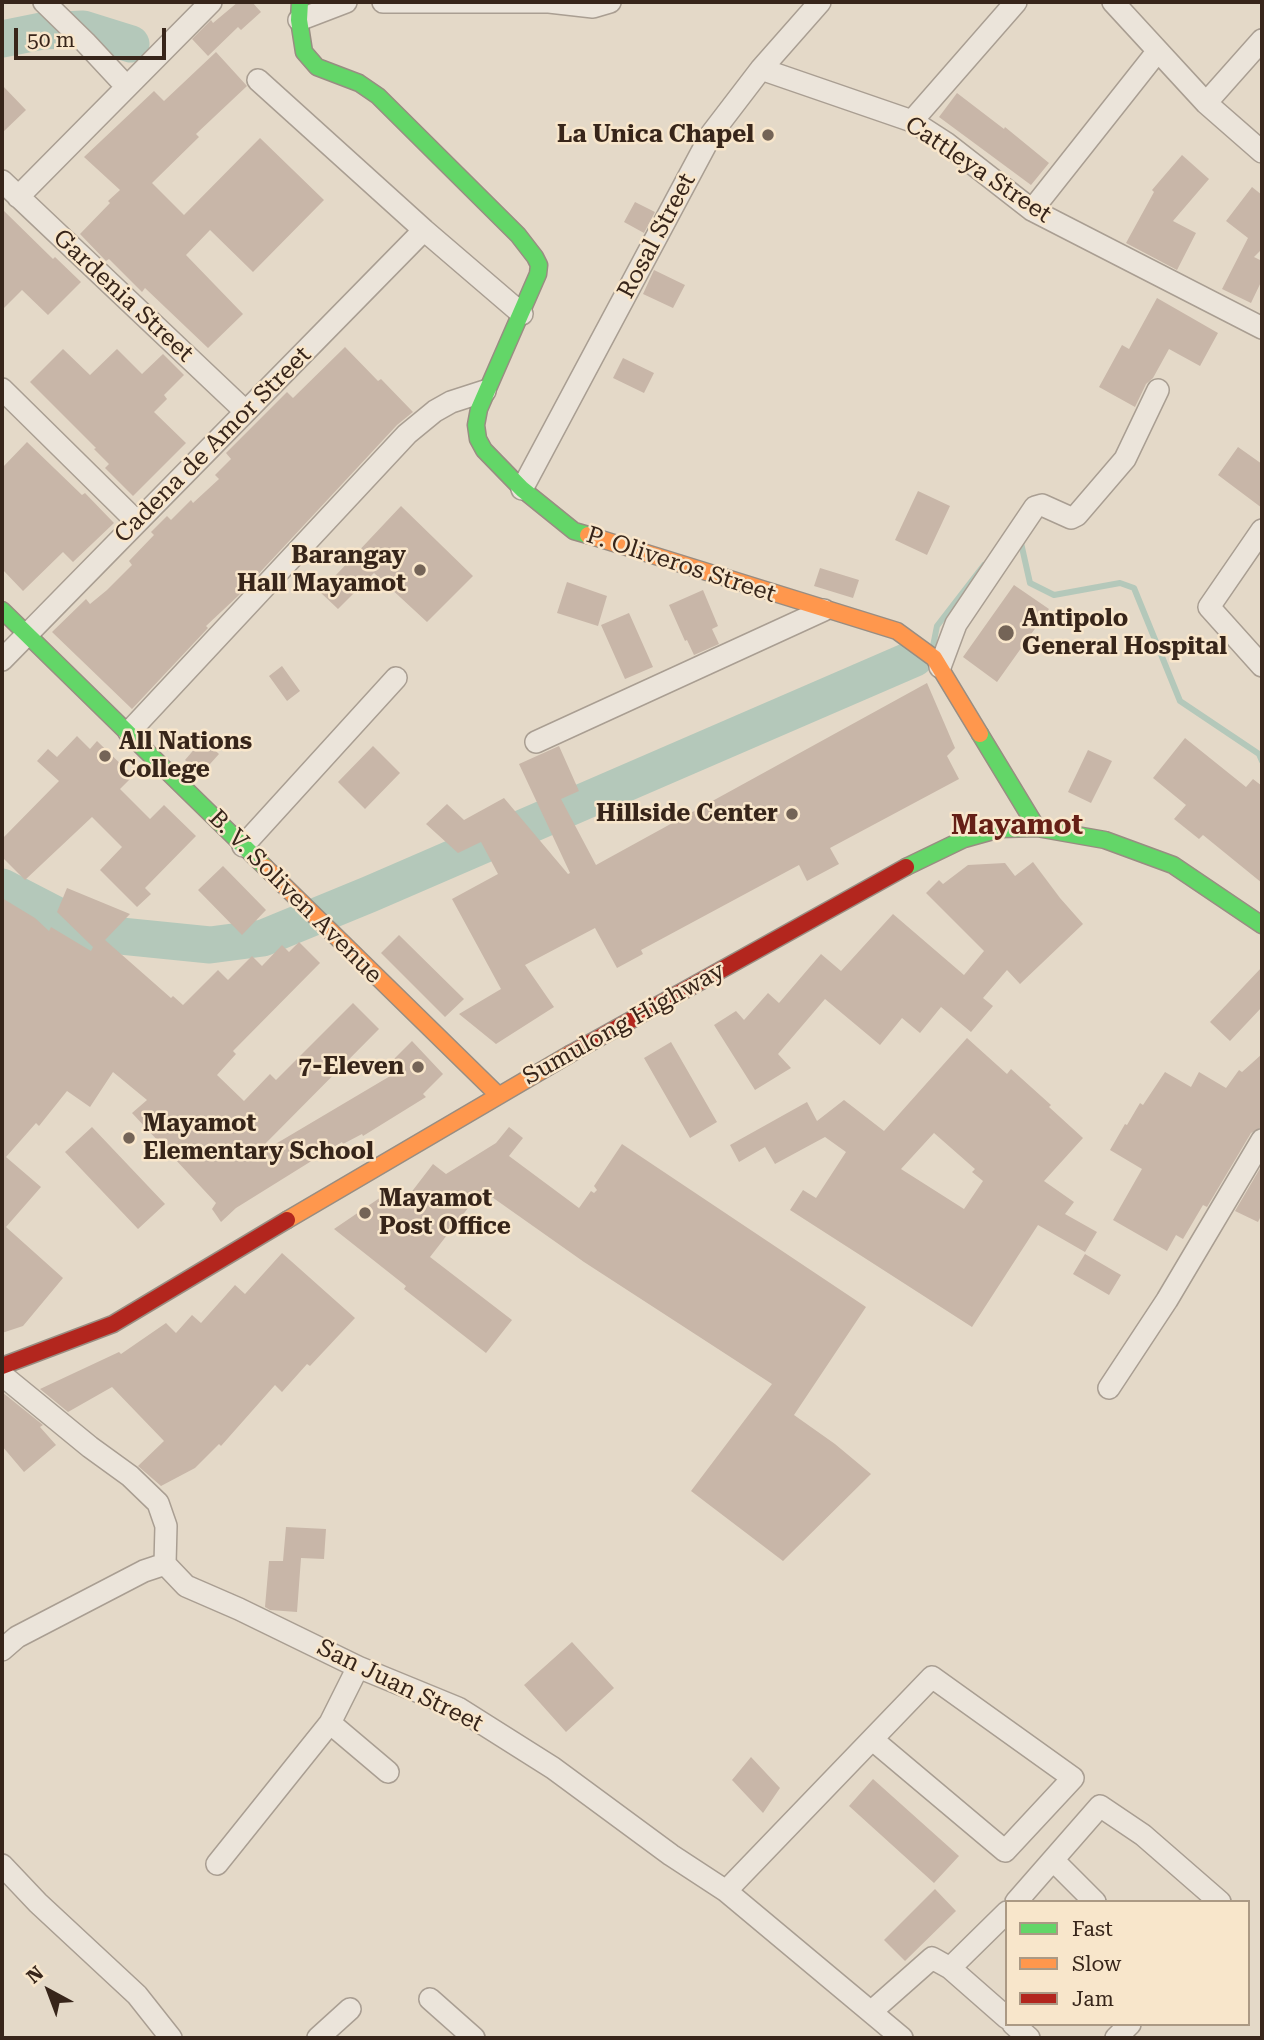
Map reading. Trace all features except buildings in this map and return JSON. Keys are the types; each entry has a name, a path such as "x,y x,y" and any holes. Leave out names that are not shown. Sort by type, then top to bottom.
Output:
{"main road":[{"name":"P. Oliveros Street","path":"299,11 304,52 317,66 359,83 378,96 518,235 535,257 538,274 485,391 476,425 478,439 484,450 522,489 574,531 897,631 937,662 1037,828"},
{"name":"B. V. Soliven Avenue","path":"2,610 498,1095"},
{"name":"Sumulong Highway","path":"2,1366 113,1324 498,1095 892,874 964,839 1000,829 1037,828 1105,840 1173,865 1262,925"}],"street":[{"path":"18,197 211,2"},
{"path":"299,11 346,2"},
{"path":"383,2 549,2 593,7 610,2"},
{"name":"Rosal Street","path":"522,489 712,132 761,69 820,2"},
{"path":"912,121 1016,2"},
{"path":"1113,2 1206,103 1262,152"},
{"path":"46,3 126,86"},
{"path":"1206,103 1262,40"},
{"path":"1032,210 1157,52"},
{"name":"Cattleya Street","path":"761,69 912,121 946,143 1032,210 1262,328"},
{"path":"258,80 424,230 522,314"},
{"name":"Gardenia Street","path":"2,181 245,411"},
{"name":"Cadena de Amor Street","path":"2,660 424,230"},
{"path":"2,389 136,521"},
{"path":"937,662 956,624 1035,507 1042,505 1071,518 1077,515 1125,459 1158,390"},
{"path":"129,732 407,434 435,411 451,402 485,391"},
{"path":"1262,530 1209,607 1262,666"},
{"path":"536,742 824,610"},
{"path":"243,846 396,678"},
{"path":"1109,1388 1167,1300 1262,1140"},
{"path":"2,1375 130,1476 158,1503 166,1526 164,1564 144,1571 17,1637 2,1650"},
{"name":"San Juan Street","path":"164,1564 186,1586 239,1608 358,1667 458,1708 553,1768 671,1855 726,1891 902,2038"},
{"path":"217,1864 330,1723 358,1667"},
{"path":"726,1891 932,1677 1073,1778 1006,1851 873,1740"},
{"path":"330,1723 388,1772"},
{"path":"1018,1900 1100,1806 1143,1835 1218,1900"},
{"path":"1052,1860 1092,1900"},
{"path":"2,1865 38,1903 137,1995 171,2038"},
{"path":"950,1968 1005,1915"},
{"path":"872,2011 932,1958 950,1968 1005,2016"},
{"path":"430,1999 474,2038"},
{"path":"318,2038 350,2009"},
{"path":"1015,2026 1029,2038"}],"waterway":[{"path":"2,39 42,31 83,29 131,44"},
{"path":"1021,543 1030,583 1054,595 1120,583 1134,588 1180,701 1259,754 1262,761"},
{"path":"933,646 937,626 984,565"},
{"path":"2,887 91,933 210,945 263,938 915,658"}],"traffic: fast":[{"path":"300,2 299,20 304,52 317,67 359,83 378,96 518,235 535,257 539,265 538,274 479,409 476,425 478,439 484,450 522,489 574,531 588,535"},
{"path":"2,610 265,867"},
{"path":"980,734 1037,828"},
{"path":"906,867 964,839 1000,829 1037,828 1105,840 1173,865 1262,925"}],"traffic: slow":[{"path":"588,535 897,631 934,658 980,734"},
{"path":"265,867 498,1095"},
{"path":"287,1220 570,1054"}],"traffic: jam":[{"path":"570,1054 906,867"},
{"path":"2,1366 113,1324 287,1220"}],"place":[{"name":"La Unica Chapel","path":"768,135"},
{"name":"Barangay Hall Mayamot","path":"420,570"},
{"name":"Antipolo General Hospital","path":"1006,633"},
{"name":"All Nations College","path":"105,756"},
{"name":"Hillside Center","path":"792,814"},
{"name":"7-Eleven","path":"418,1067"},
{"name":"Mayamot Elementary School","path":"129,1138"},
{"name":"Mayamot Post Office","path":"365,1213"}],"district":[{"name":"Mayamot","path":"1017,826"}]}
